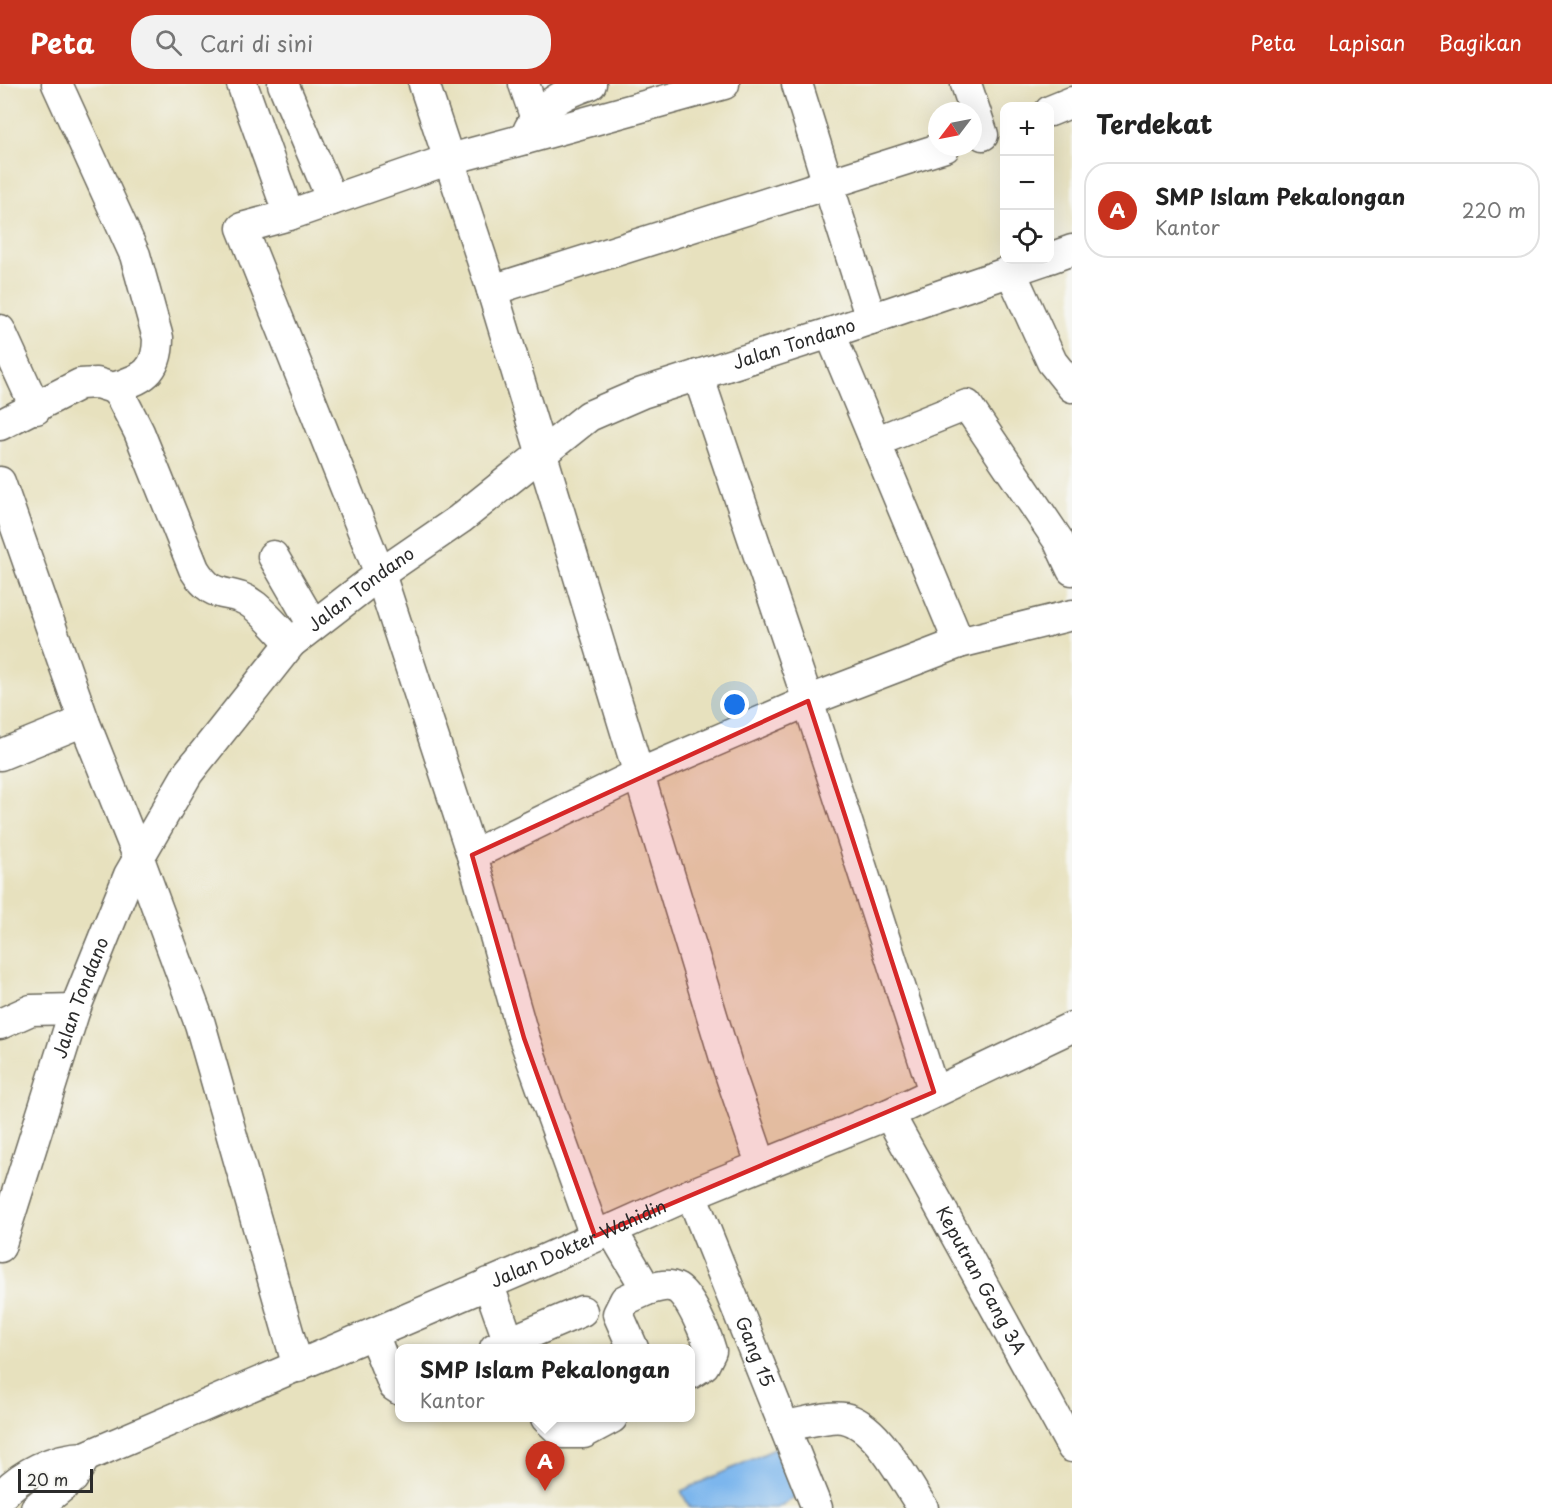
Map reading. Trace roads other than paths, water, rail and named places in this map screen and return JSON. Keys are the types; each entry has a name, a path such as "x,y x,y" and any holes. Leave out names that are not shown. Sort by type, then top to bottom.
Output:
{"street":[{"path":"57,84 135,255 158,338 158,352 147,373 133,381 112,388"},
{"path":"242,84 289,215"},
{"path":"283,84 332,200"},
{"path":"424,84 492,290 760,1164"},
{"path":"524,84 530,128"},
{"path":"647,1290 603,1232 524,1038 472,855 380,574 242,228 289,215 450,159 530,128 724,84"},
{"path":"797,84 871,319"},
{"path":"966,84 987,134"},
{"path":"530,128 579,86"},
{"path":"1054,109 1072,102"},
{"path":"492,290 928,152"},
{"path":"1054,257 1072,250"},
{"name":"Jalan Tondano","path":"0,1247 75,1009 138,856 188,772 302,634 380,574 460,519 589,416 642,393 830,333 1030,264"},
{"path":"1010,270 1052,362 1072,387"},
{"path":"0,330 36,410"},
{"path":"830,333 959,643"},
{"path":"698,375 808,701 934,1092"},
{"path":"0,425 36,410 80,384 96,383 112,388 120,395 139,432 194,569 203,583 213,591 242,598 302,634"},
{"path":"875,442 967,405 1058,540 1072,570"},
{"path":"0,482 84,721 138,856 200,1024 298,1367"},
{"path":"273,556 302,634"},
{"path":"472,855 639,775 808,701 959,643 1072,615"},
{"path":"0,755 84,721"},
{"path":"0,1024 31,1010 75,1009"},
{"name":"Jalan Dokter Wahidin","path":"0,1497 27,1474 63,1458 86,1457 298,1367 760,1164 889,1114 1072,1027"},
{"name":"Keputran Gang 3A","path":"889,1114 905,1139 1072,1447"},
{"name":"Gang 15","path":"691,1194 817,1508"},
{"path":"488,1283 503,1344"},
{"path":"631,1344 618,1314 626,1300 662,1285 676,1288 684,1294 707,1336 711,1351 704,1365 695,1371"},
{"path":"510,1344 582,1311"},
{"path":"373,1334 395,1387"},
{"path":"784,1426 842,1417 856,1422 878,1441 923,1508"},
{"path":"550,1422 562,1433 584,1433 605,1422"},
{"path":"36,1508 73,1478 86,1457"}],"water":[{"path":"777,1448 798,1496 777,1508 690,1508 681,1491"}],"place":[{"name":"SMP Islam Pekalongan","path":"545,1491"}]}
